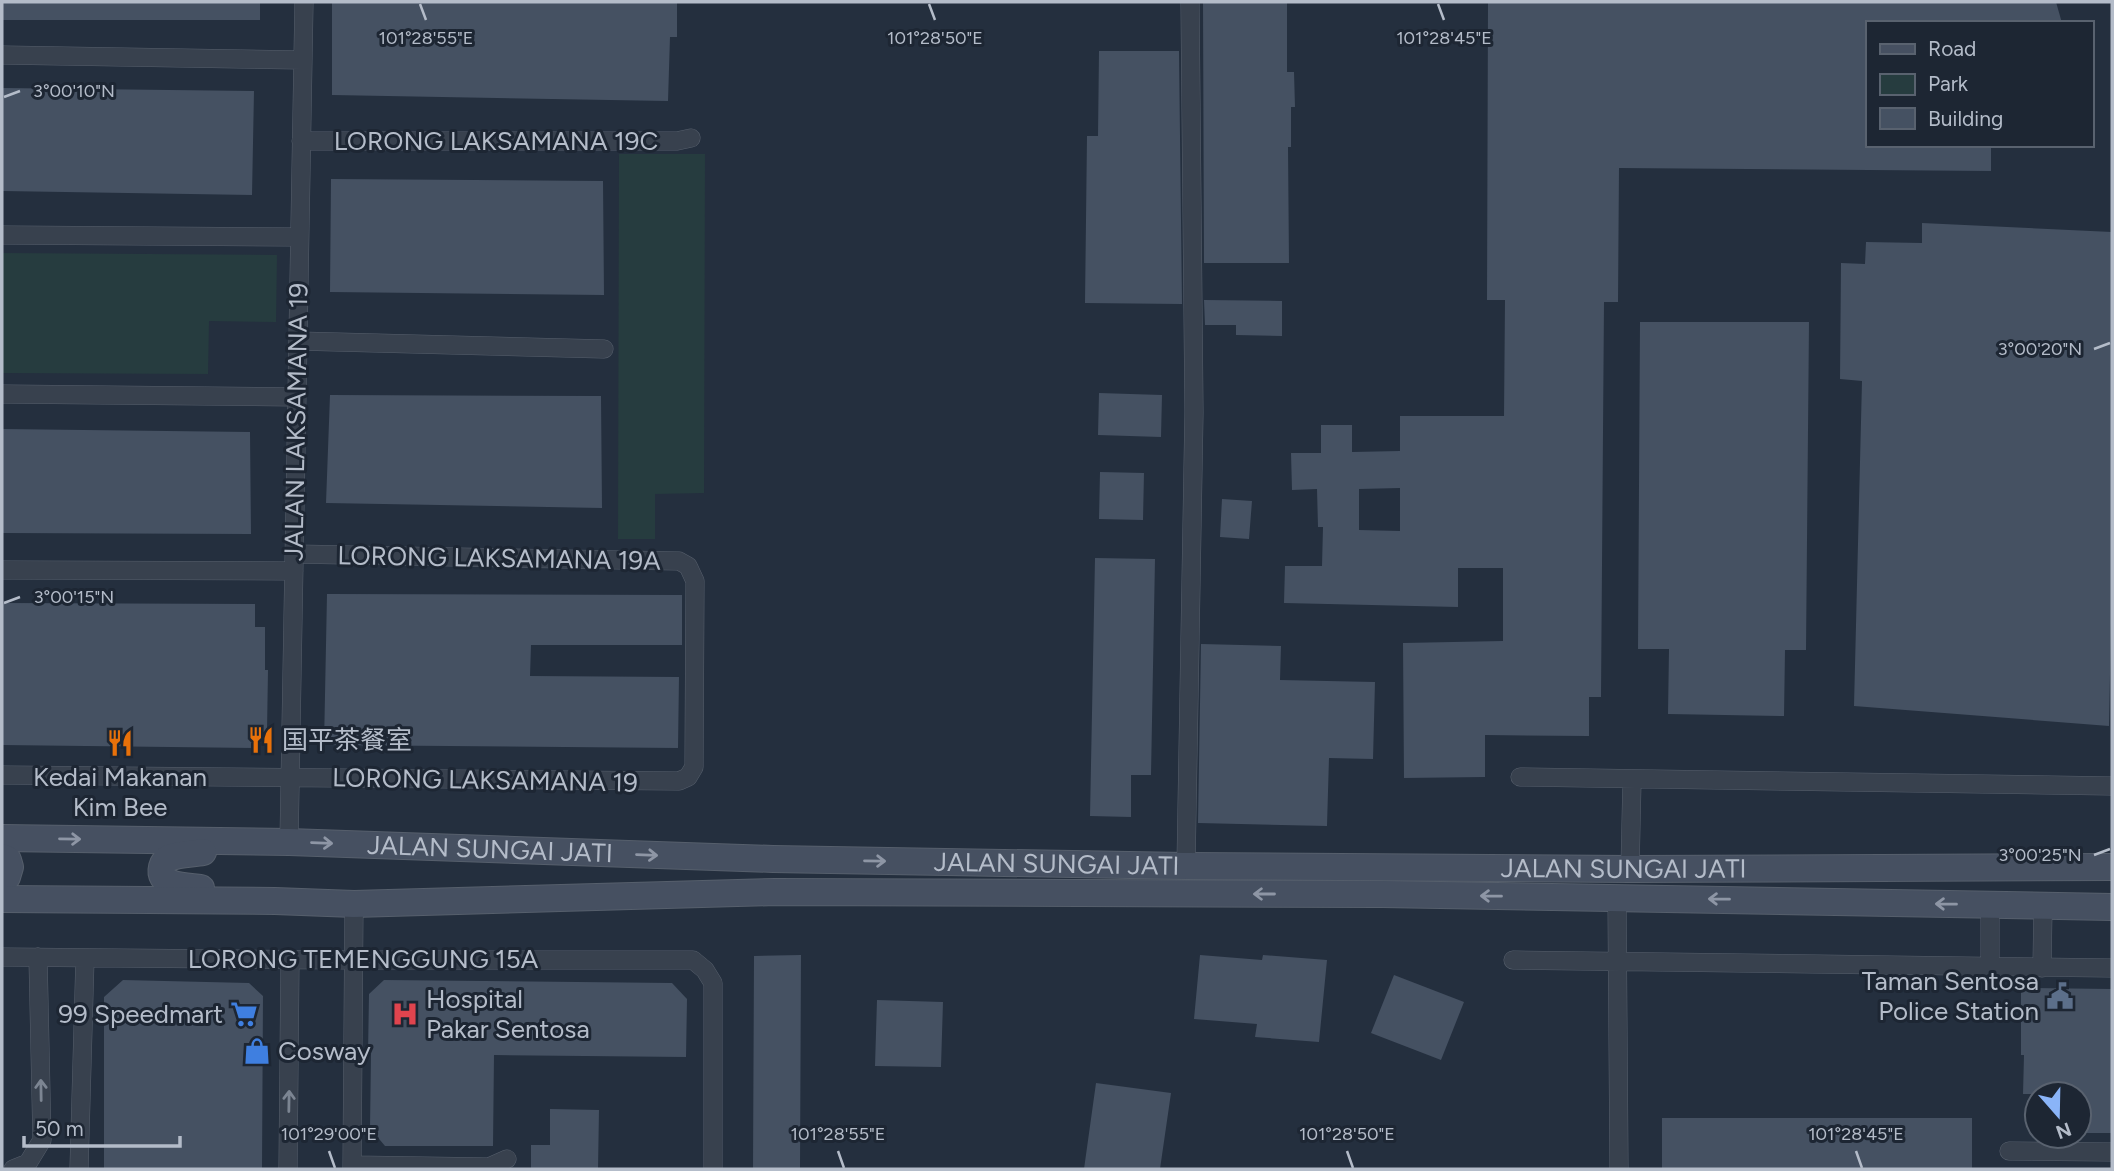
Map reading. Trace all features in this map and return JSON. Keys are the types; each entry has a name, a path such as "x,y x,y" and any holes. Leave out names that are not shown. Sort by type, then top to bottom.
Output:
{"main road":[{"name":"JALAN SUNGAI JATI","path":"2,838 281,842 774,859 1186,866 1630,869 2112,867"},
{"path":"275,901 168,883 161,870 163,863 170,858 281,842"},
{"path":"2044,868 2112,853"},
{"path":"2,857 8,860 10,867 7,877 2,880"},
{"name":"JALAN SUNGAI JATI","path":"2,899 355,904 775,892 1382,894 2112,907"}],"street":[{"name":"JALAN LAKSAMANA 19","path":"281,842 290,778 303,2"},
{"path":"1186,866 1194,412 1190,2"},
{"path":"2,55 302,60"},
{"name":"LORONG LAKSAMANA 19C","path":"301,141 677,141 691,138"},
{"path":"2,235 299,237"},
{"path":"298,341 604,349"},
{"path":"2,394 297,397"},
{"name":"LORONG LAKSAMANA 19A","path":"294,563 679,561 688,566 695,580 694,767 688,777 680,781"},
{"path":"2,570 294,563"},
{"name":"LORONG LAKSAMANA 19","path":"2,775 680,781"},
{"path":"1520,777 2112,786"},
{"path":"1630,869 1632,780"},
{"path":"1617,898 1619,1169"},
{"path":"355,904 352,1167 489,1167 507,1159"},
{"path":"1990,905 1990,968"},
{"path":"2042,906 2042,968"},
{"name":"LORONG TEMENGGUNG 15A","path":"2,957 693,960 705,970 713,983 712,1169"},
{"path":"13,1169 28,1163 43,1140 38,957"},
{"path":"79,1169 85,958"},
{"path":"288,1169 290,960"},
{"path":"1513,960 2112,968"},
{"path":"2009,1151 2112,1152"}],"green space":[{"path":"619,154 705,154 704,493 655,494 655,539 618,539"},
{"path":"2,253 277,255 276,322 209,321 208,374 2,373"}],"building":[{"path":"2,2 260,2 260,20 2,20"},
{"path":"332,2 677,2 677,37 670,37 668,101 332,95"},
{"path":"1203,2 1287,2 1287,72 1294,72 1295,107 1291,107 1291,147 1288,147 1289,263 1204,263"},
{"path":"1488,2 2056,2 2061,21 1866,21 1866,147 1991,147 1991,171 1619,168 1618,302 1604,302 1601,697 1589,697 1589,736 1485,735 1485,777 1404,778 1403,643 1503,641 1503,568 1458,568 1458,607 1284,603 1285,566 1322,566 1323,527 1318,527 1317,489 1292,490 1291,453 1321,453 1321,425 1352,425 1352,452 1400,451 1400,416 1504,416 1505,300 1487,300","holes":["1400,488 1400,531 1359,530 1359,489"]},
{"path":"1099,51 1179,51 1182,304 1085,303 1087,136 1098,136"},
{"path":"2,88 254,91 252,195 2,191"},
{"path":"331,179 603,181 604,295 330,292"},
{"path":"1922,223 2112,232 2109,726 1854,706 1862,381 1840,379 1841,263 1865,264 1866,242 1922,243"},
{"path":"1204,300 1282,301 1282,336 1236,335 1236,325 1205,325"},
{"path":"1640,322 1809,322 1806,650 1785,650 1784,716 1668,714 1669,649 1638,649"},
{"path":"1099,393 1162,395 1161,437 1098,435"},
{"path":"330,395 601,396 602,508 326,503"},
{"path":"2,429 250,432 251,534 2,533"},
{"path":"1100,472 1144,473 1143,520 1099,519"},
{"path":"1222,499 1252,501 1249,539 1220,537"},
{"path":"1095,558 1155,559 1151,775 1131,775 1131,817 1090,816"},
{"path":"327,594 682,595 682,645 531,645 530,676 679,677 678,748 324,745"},
{"path":"2,603 255,604 255,627 265,627 265,670 268,670 267,732 254,748 2,745"},
{"path":"1201,644 1281,646 1280,680 1375,682 1373,759 1329,758 1327,826 1198,823"},
{"path":"801,955 800,1169 753,1169 754,956"},
{"path":"1200,955 1262,960 1263,955 1327,960 1319,1042 1255,1037 1257,1024 1194,1019"},
{"path":"1394,975 1464,1002 1441,1060 1371,1033"},
{"path":"123,980 249,983 263,996 262,1169 104,1169 104,997"},
{"path":"384,980 672,983 687,999 686,1057 494,1055 493,1146 385,1146 370,1128 371,1054 368,1054 369,994"},
{"path":"2021,988 2112,989 2112,1133 2093,1133 2093,1080 2023,1080 2024,1055 2021,1055"},
{"path":"877,1000 943,1002 941,1067 875,1066"},
{"path":"1096,1083 1171,1093 1160,1169 1084,1169"},
{"path":"550,1109 599,1110 598,1169 531,1169 531,1145 550,1145"},
{"path":"1662,1118 1972,1118 1972,1169 1662,1169"}],"place":[{"name":"国平茶餐室","path":"261,740"},
{"name":"Kedai Makanan Kim Bee","path":"120,743"},
{"name":"Taman Sentosa Police Station","path":"2060,996"},
{"name":"99 Speedmart","path":"244,1014"},
{"name":"Hospital Pakar Sentosa","path":"405,1014"},
{"name":"Cosway","path":"257,1051"}]}
